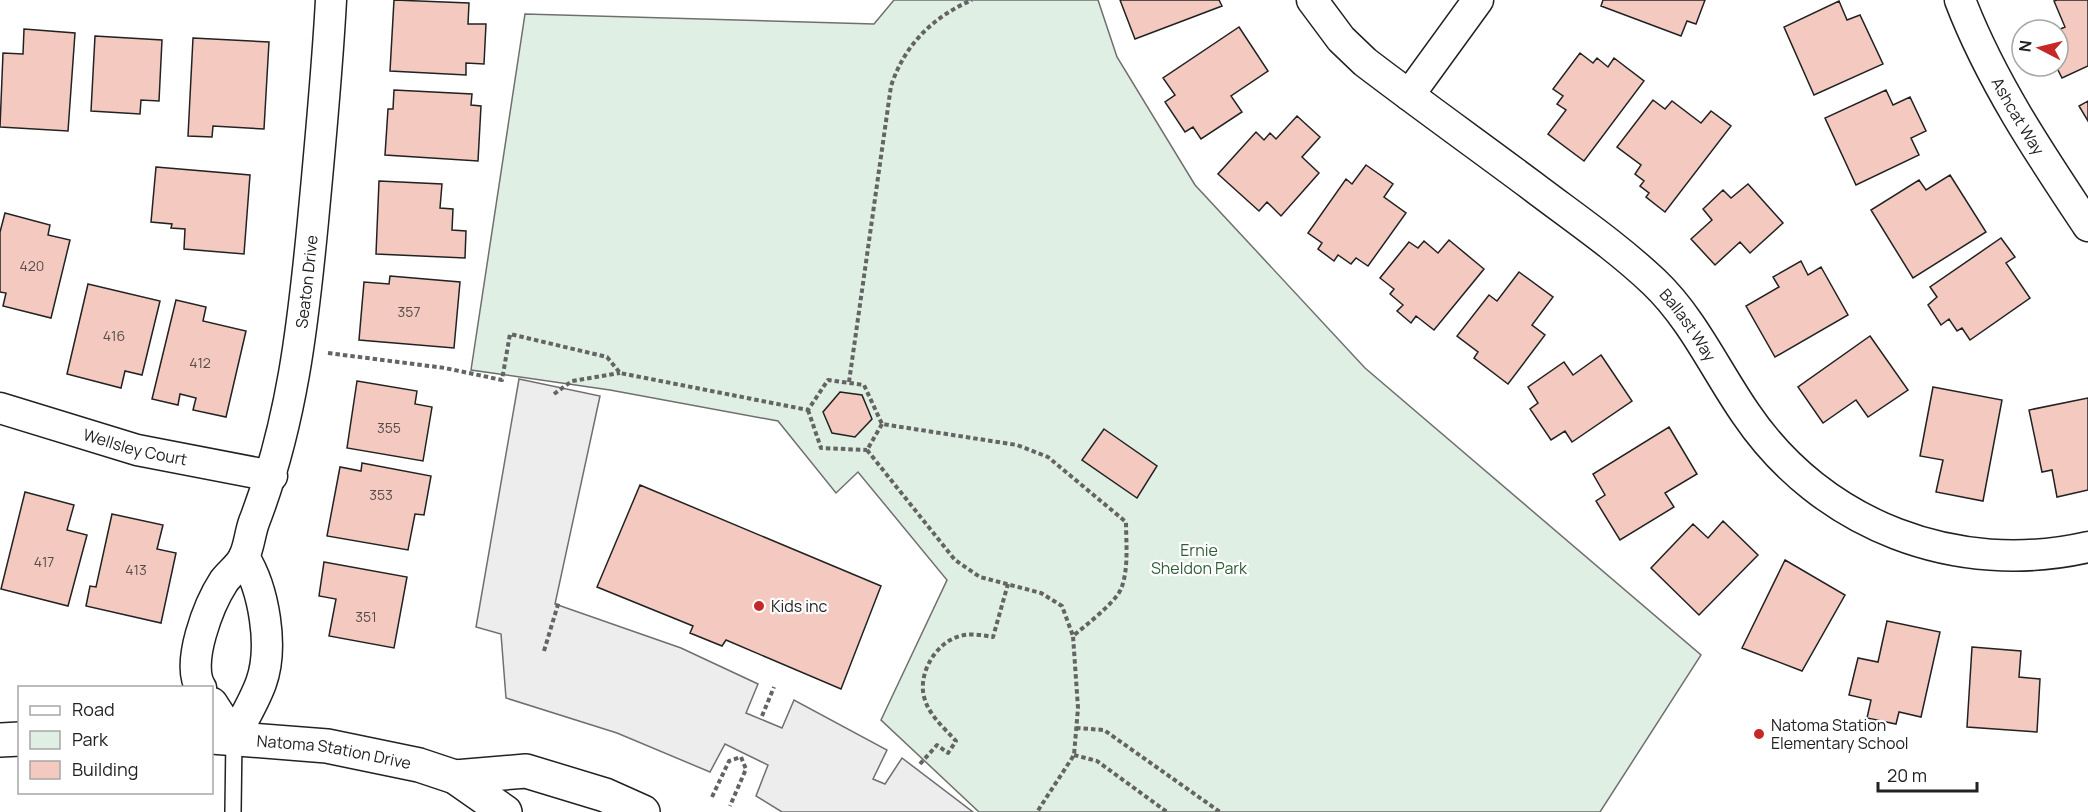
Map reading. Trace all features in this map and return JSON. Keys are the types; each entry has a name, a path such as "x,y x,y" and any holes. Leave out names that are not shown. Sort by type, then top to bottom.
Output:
{"street":[{"name":"Seaton Drive","path":"200,686 195,679 199,639 211,606 224,581 244,557 272,476 286,422 298,350 325,96 331,0"},
{"name":"Ballast Way","path":"1311,0 1341,39 1365,62 1617,249 1657,285 1690,326 1766,442 1789,466 1841,508 1901,537 1965,554 2032,556 2088,547"},
{"path":"1408,95 1478,0"},
{"name":"Ashcat Way","path":"1960,0 2010,101 2038,151 2088,226"},
{"name":"Wellsley Court","path":"0,408 92,439 272,476"},
{"path":"223,737 262,682 267,635 255,575 244,557"},
{"path":"213,707 223,737"},
{"name":"Natoma Station Drive","path":"223,737 327,746 419,765 455,777 505,812"},
{"path":"0,740 18,739"},
{"name":"Natoma Station Drive","path":"455,777 526,771 604,795 643,812"}],"lane":[{"path":"223,737 233,812"}],"path":[{"path":"849,382 891,86 901,60 923,31 949,10 972,0"},
{"path":"298,350 445,368 502,380 510,334 606,357 620,373"},
{"path":"554,394 572,381 620,373 808,410"},
{"path":"808,410 828,380 849,382 864,386 882,424"},
{"path":"808,410 821,448 867,450 955,560 980,577 1041,593 1062,606 1073,636 1076,728 1074,755 1037,812"},
{"path":"867,450 882,424"},
{"path":"882,424 1017,445 1048,457 1125,522 1126,556 1120,590 1073,636"},
{"path":"920,764 937,745 948,753 956,741 938,721 924,699 923,681 930,660 945,644 959,636 979,634 993,637 1008,584"},
{"path":"544,651 559,601"},
{"path":"762,716 774,687"},
{"path":"1076,728 1104,730 1220,812"},
{"path":"1074,755 1097,761 1167,812"},
{"path":"712,797 729,761 741,757 746,769 730,806"}],"green space":[{"name":"Ernie Sheldon Park","path":"894,0 1098,0 1117,57 1195,185 1365,368 1701,655 1600,812 979,812 881,720 947,580 858,472 836,493 778,421 610,390 471,370 525,14 874,24"}],"shaded area":[{"path":"519,379 600,396 555,604 681,648 758,684 746,713 782,728 794,700 887,750 873,779 885,784 902,758 973,812 782,812 756,796 768,765 725,744 710,772 617,733 506,698 501,634 476,627"}],"building":[{"path":"394,0 469,3 468,24 486,24 484,64 466,63 466,75 390,71"},
{"path":"1120,0 1219,0 1222,6 1135,39"},
{"path":"1603,0 1705,0 1696,24 1687,21 1681,36 1601,6"},
{"path":"2088,0 2088,66 2070,74 2070,18 2061,18 2054,1"},
{"path":"1839,1 1847,20 1860,15 1883,64 1814,95 1784,27"},
{"path":"1239,27 1268,71 1231,96 1242,112 1201,139 1193,127 1185,132 1165,102 1175,95 1163,78"},
{"path":"24,29 75,33 68,131 0,127 3,53 23,54"},
{"path":"95,36 162,40 159,101 141,100 140,114 91,111"},
{"path":"193,38 269,42 264,129 213,126 212,137 188,136"},
{"path":"1580,53 1593,63 1597,58 1608,67 1614,58 1644,81 1584,161 1548,134 1566,110 1557,104 1563,96 1553,89"},
{"path":"394,90 472,94 471,105 481,106 478,161 385,155 388,109 393,109"},
{"path":"1886,90 1893,105 1910,97 1926,131 1911,138 1919,155 1856,185 1825,118"},
{"path":"1653,100 1665,109 1672,101 1701,123 1711,111 1731,126 1665,212 1646,197 1649,193 1640,186 1644,181 1635,174 1641,165 1617,147"},
{"path":"2088,101 2088,121 2079,106"},
{"path":"1297,116 1320,137 1302,157 1319,173 1281,216 1267,202 1259,211 1218,174 1256,132 1264,140 1270,133 1276,139"},
{"path":"1366,165 1393,184 1384,197 1406,213 1368,266 1356,258 1351,264 1338,255 1334,261 1318,249 1322,243 1308,233 1346,179 1352,184"},
{"path":"156,167 250,175 244,254 184,249 185,229 171,228 172,224 151,222"},
{"path":"1950,175 1986,232 1913,278 1871,210 1919,180 1926,190"},
{"path":"379,181 442,184 440,208 453,209 452,230 466,231 465,258 376,254"},
{"path":"1748,184 1783,223 1750,253 1740,242 1715,265 1691,239 1712,220 1703,209 1723,190 1731,198"},
{"path":"5,213 50,225 48,235 70,240 51,318 3,306 6,293 0,292 0,232"},
{"path":"2001,238 2015,257 2006,263 2030,298 1970,340 1962,328 1957,331 1949,319 1941,325 1928,305 1937,297 1930,287"},
{"path":"1449,240 1484,269 1434,330 1416,316 1411,323 1397,311 1403,305 1390,294 1394,289 1380,278 1409,242 1418,248 1424,241 1438,253"},
{"path":"1801,261 1808,275 1821,267 1848,315 1775,357 1746,306 1779,287 1773,277"},
{"path":"1519,272 1553,297 1532,325 1545,335 1508,384 1474,358 1478,352 1457,336 1489,295 1497,301"},
{"path":"390,276 460,282 454,348 359,340 364,282 389,284"},
{"path":"88,284 160,301 142,375 125,371 121,388 67,374"},
{"path":"176,300 206,307 203,321 246,331 226,417 193,410 196,398 180,394 178,405 152,399"},
{"path":"1870,336 1908,390 1868,417 1856,400 1823,423 1798,387"},
{"path":"1601,355 1632,401 1572,442 1565,431 1551,440 1530,409 1538,403 1528,387 1564,362 1573,375"},
{"path":"357,381 417,391 415,404 432,407 423,461 347,448"},
{"path":"1933,387 2002,400 1983,501 1936,492 1943,460 1920,456"},
{"path":"840,392 862,395 872,419 855,437 832,433 823,412"},
{"path":"2088,398 2088,490 2057,497 2052,470 2042,472 2029,410"},
{"path":"1669,427 1697,474 1665,493 1674,507 1620,540 1596,501 1605,495 1593,474"},
{"path":"1104,429 1157,466 1137,498 1082,460"},
{"path":"362,463 431,476 424,515 415,514 408,550 327,536 340,467 361,471"},
{"name":"Kids inc","path":"640,485 881,586 841,689 726,640 722,646 690,633 693,626 597,587"},
{"path":"25,492 74,505 67,530 87,535 68,606 1,589"},
{"path":"112,514 163,525 157,549 176,553 161,623 86,606 90,586 96,587"},
{"path":"1723,521 1758,555 1699,615 1651,568 1693,524 1708,538"},
{"path":"1785,560 1845,595 1802,671 1742,648"},
{"path":"324,562 407,577 394,648 329,636 336,599 319,596"},
{"path":"1887,621 1940,632 1921,717 1899,712 1896,724 1867,718 1871,700 1849,695 1858,658 1878,662"},
{"path":"1972,647 2021,651 2019,677 2040,679 2037,732 1967,727"}],"place":[{"name":"Kids inc","path":"759,606"},
{"name":"Natoma Station Elementary School","path":"1759,734"}]}
